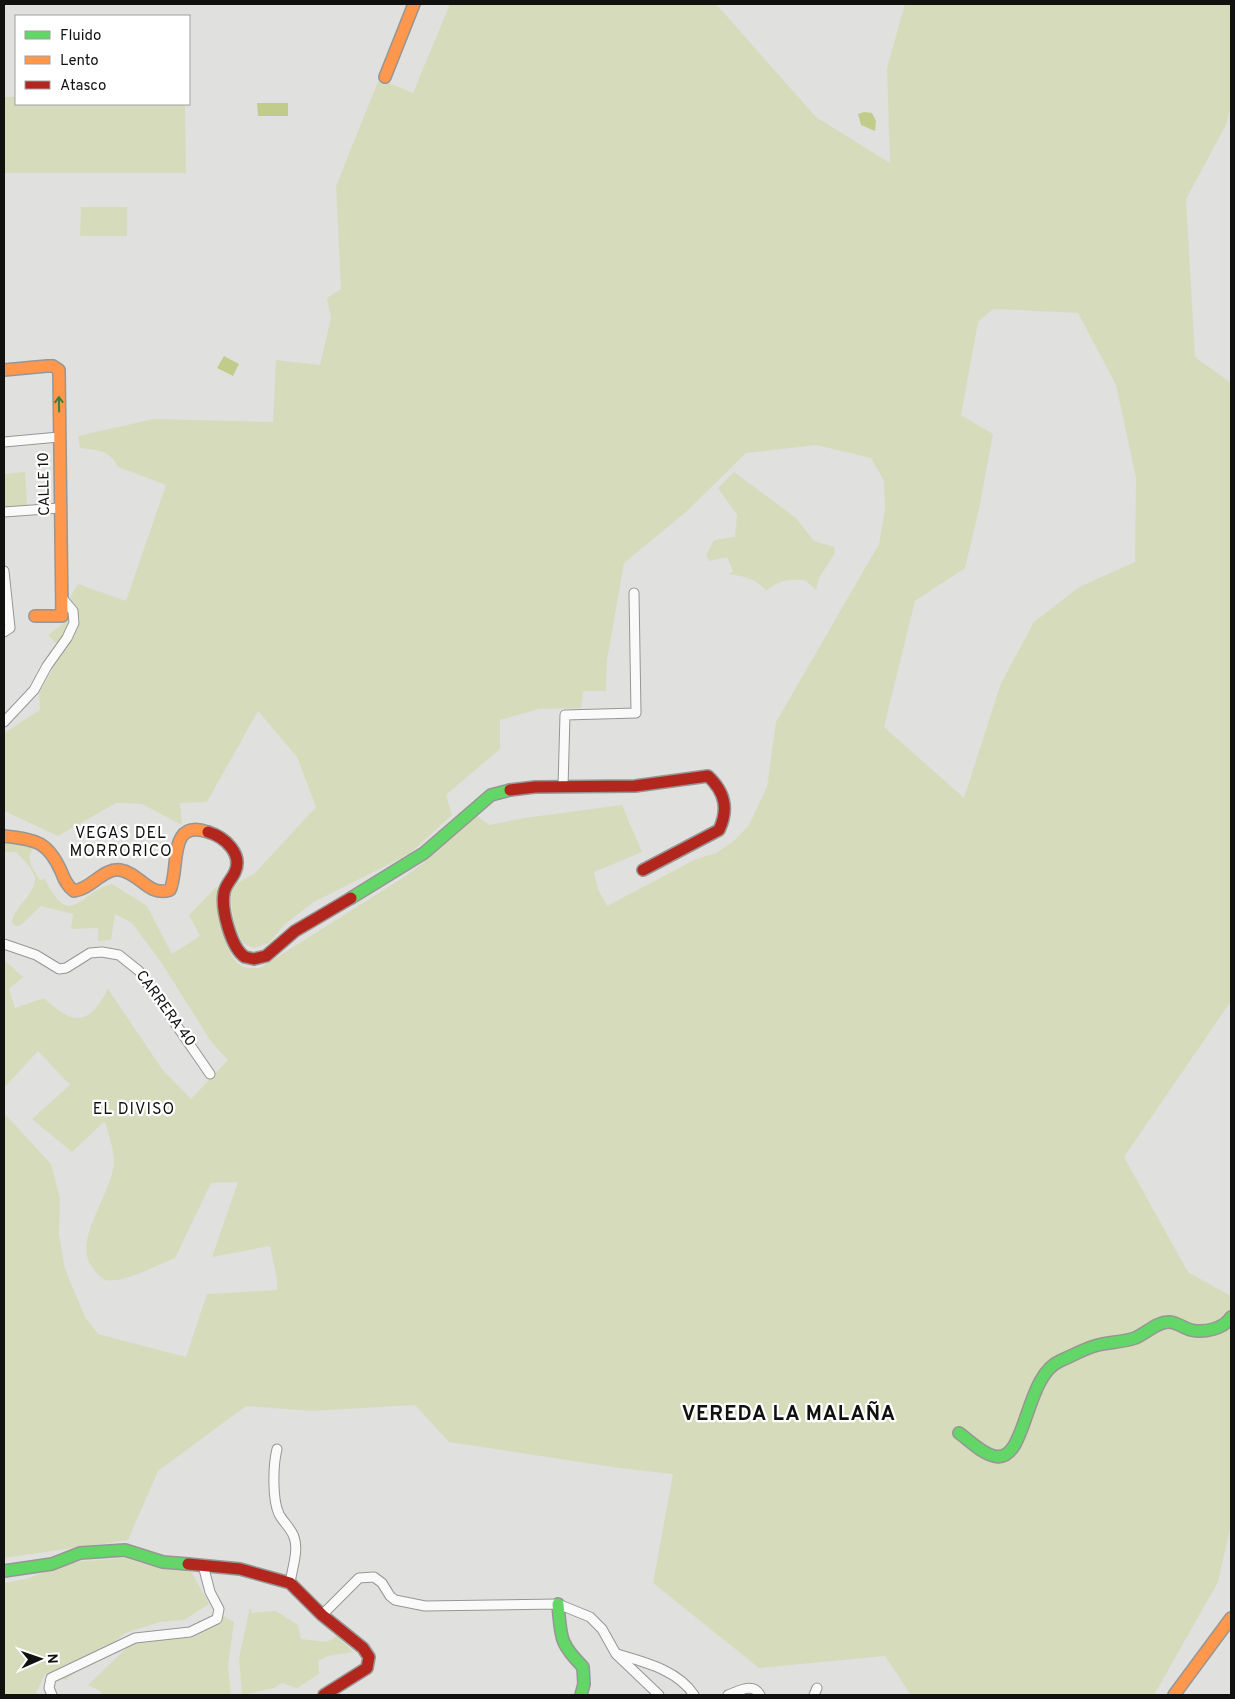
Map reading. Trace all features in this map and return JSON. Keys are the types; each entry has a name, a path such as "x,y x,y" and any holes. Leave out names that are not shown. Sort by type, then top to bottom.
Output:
{"street":[{"path":"384,77 414,4"},
{"name":"CALLE 10","path":"4,370 53,366 59,370 62,616 35,616"},
{"path":"4,442 60,437"},
{"path":"4,512 60,508"},
{"path":"4,571 7,630"},
{"path":"563,787 565,715 636,712 634,593"},
{"name":"CALLE 10","path":"4,722 34,690 72,628 73,611 62,598"},
{"path":"4,836 32,840 49,849 60,866 70,890 85,889 107,873 116,870 129,873 156,892 161,893 170,890 174,883 178,844 182,836 188,832 215,833 233,847 237,863 232,879 224,892 223,900 234,944 239,952 250,959 266,956 295,931 391,875 424,853 491,795 510,790 635,786 708,776 716,783 726,804 725,814 719,830 683,847 643,870"},
{"name":"CARRERA 40","path":"4,944 36,955 59,969 66,968 90,953 111,952 126,959 138,971 210,1074"},
{"path":"959,1433 988,1454 996,1457 1008,1454 1017,1444 1030,1402 1041,1377 1050,1365 1096,1345 1135,1338 1159,1324 1170,1322 1192,1330 1215,1329 1227,1324 1231,1317"},
{"path":"277,1449 274,1459 276,1504 280,1516 294,1537 296,1547 290,1583"},
{"path":"4,1571 52,1564 80,1553 126,1550 163,1562 240,1569 290,1583 322,1616 363,1648 370,1661 367,1668 324,1695"},
{"path":"52,1695 49,1688 51,1678 100,1653 135,1638 190,1632 217,1619 219,1609 210,1592 203,1565"},
{"path":"322,1616 360,1578 374,1577 382,1583 390,1596 395,1600 425,1606 558,1604 590,1617 602,1628 616,1654 659,1695"},
{"path":"558,1604 562,1642 567,1651 583,1667 584,1684 581,1695"},
{"path":"1174,1695 1231,1618"},
{"path":"616,1654 678,1677 687,1684 694,1695"},
{"path":"728,1695 753,1688 758,1690 760,1695"}],"shaded area":[{"path":"450,4 716,4 816,117 890,163 887,68 905,4 1231,4 1231,105 1226,125 1186,199 1195,357 1231,383 1231,1001 1124,1157 1188,1272 1231,1296 1231,1525 1218,1582 1154,1695 911,1695 885,1656 759,1668 653,1583 673,1474 619,1468 449,1442 415,1405 311,1411 246,1406 158,1471 128,1540 4,1558 4,1113 51,1164 60,1198 59,1235 65,1269 85,1317 98,1334 186,1357 207,1294 277,1290 277,1279 270,1246 212,1257 238,1182 211,1183 175,1258 151,1269 113,1280 102,1278 92,1267 87,1256 87,1243 90,1229 112,1172 114,1159 112,1145 105,1121 72,1152 32,1119 70,1085 38,1051 4,1088 4,960 23,977 9,989 15,1008 44,998 64,1014 80,1018 94,1010 108,989 162,1069 191,1099 228,1060 212,1043 161,962 132,923 115,914 111,940 98,941 98,928 71,929 73,914 41,906 20,926 12,923 16,911 34,885 35,877 29,866 16,852 4,852 4,839 36,845 30,854 30,862 40,880 45,879 54,895 62,903 69,906 76,904 101,888 112,884 147,906 172,954 200,936 189,915 217,886 222,928 229,950 240,965 247,968 260,968 404,877 423,863 473,813 489,825 524,818 622,805 642,852 594,872 598,889 607,906 696,859 716,853 735,840 749,825 767,787 776,722 879,544 885,509 884,481 871,458 816,445 746,453 686,512 624,563 607,660 606,691 583,691 581,708 539,709 500,720 500,749 446,795 452,815 409,854 314,902 285,924 269,943 254,948 242,943 234,924 230,894 237,883 254,874 316,807 297,757 258,711 207,802 180,803 182,825 142,804 116,803 58,836 4,811 4,733 40,710 39,693 80,621 77,606 69,599 78,584 126,601 166,485 118,467 115,461 107,454 92,449 80,448 78,436 154,419 273,422 276,360 320,365 331,318 327,298 341,289 336,186 379,79 413,93","holes":["993,309 1078,313 1116,385 1136,478 1135,562 1079,587 1034,622 1001,683 964,798 884,727 915,601 965,568 979,509 993,434 961,415 978,322"]},
{"path":"4,97 15,97 15,105 185,105 186,173 4,173"},
{"path":"257,103 288,103 288,116 258,116"},
{"path":"864,112 872,113 876,121 875,131 861,125 858,114"},
{"path":"81,207 127,207 127,236 80,236"},
{"path":"224,356 239,364 233,376 217,368"},
{"path":"25,472 27,505 4,507 4,474"},
{"path":"734,472 796,518 814,541 834,547 835,553 819,578 816,590 805,580 793,580 779,582 766,591 754,581 729,574 733,571 727,557 709,561 706,555 714,540 735,537 737,515 718,488"},
{"path":"65,608 70,617 70,622 67,631 57,644 48,635 64,623"},
{"path":"125,1558 147,1565 189,1568 209,1604 184,1620 160,1622 125,1633 66,1680 45,1674 35,1695 4,1695 4,1583 26,1579 73,1562"},
{"path":"250,1607 252,1613 276,1611 298,1625 301,1639 327,1642 337,1636 353,1652 328,1656 318,1661 319,1674 297,1688 282,1683 274,1688 242,1695 239,1658"},
{"path":"222,1615 234,1622 228,1665 231,1695 103,1695 100,1691 88,1685 133,1642 194,1629 198,1621"}],"traffic: fast":[{"path":"351,898 424,853 491,795 510,790"},
{"path":"959,1433 989,1454 994,1456 1005,1455 1013,1447 1020,1434 1039,1383 1048,1370 1060,1361 1093,1346 1135,1338 1164,1322 1172,1322 1191,1330 1202,1331 1224,1325 1231,1317"},
{"path":"4,1571 52,1564 80,1553 125,1550 163,1562 188,1564"},
{"path":"558,1604 561,1632 565,1645 583,1667 584,1684 581,1695"}],"traffic: slow":[{"path":"385,77 414,4"},
{"path":"4,370 47,366 53,366 59,370 62,616 35,616"},
{"path":"4,836 32,841 45,847 51,853 68,885 74,891 86,887 102,875 114,870 127,872 150,888 162,891 170,890 177,848 186,832 195,830 208,832"},
{"path":"1174,1695 1231,1618"}],"traffic: jam":[{"path":"510,790 535,787 635,786 708,776 718,788 724,801 724,815 719,830 643,870"},
{"path":"208,832 226,842 237,859 235,872 227,885 223,900 231,937 245,957 254,959 266,956 295,931 351,898"},
{"path":"188,1564 240,1569 290,1583 322,1615 363,1648 369,1657 367,1668 324,1695"}],"district":[{"name":"VEGAS DEL MORRORICO","path":"121,843"},
{"name":"EL DIVISO","path":"134,1110"},
{"name":"VEREDA LA MALAÑA","path":"789,1415"}]}
